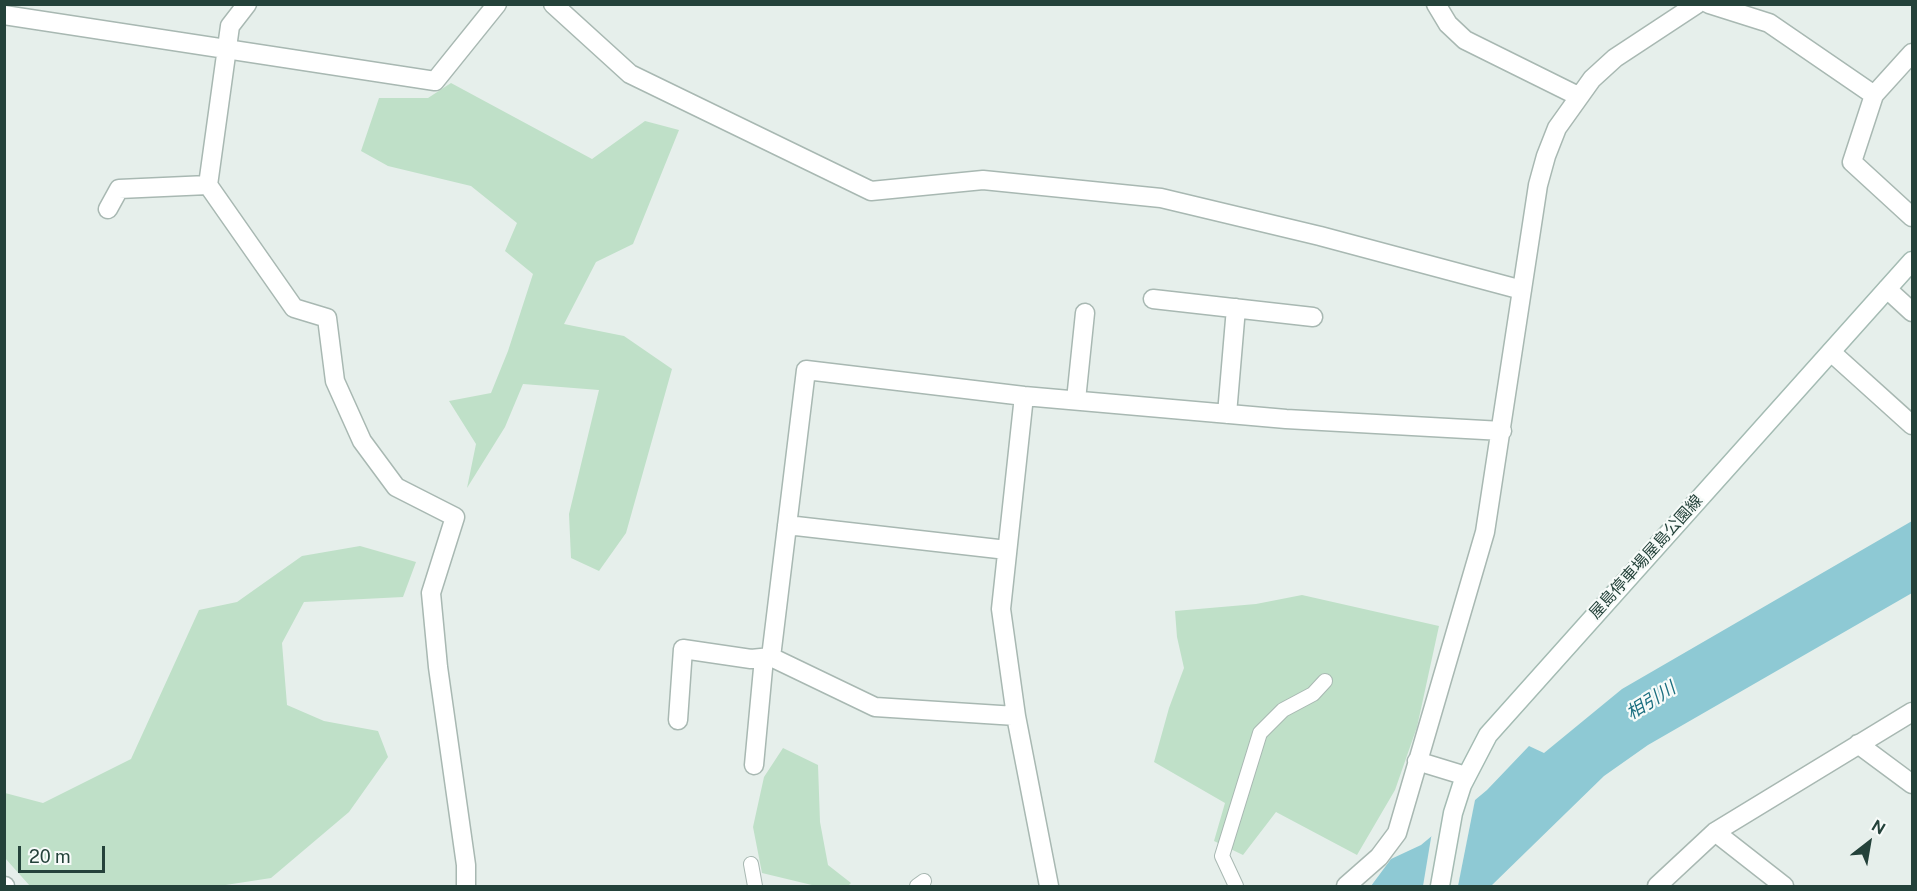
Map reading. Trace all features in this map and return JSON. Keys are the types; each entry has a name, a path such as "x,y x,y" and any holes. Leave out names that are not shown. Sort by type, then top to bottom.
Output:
{"street":[{"path":"247,4 230,26 207,185 294,308 327,318 335,381 362,441 389,478 396,487 455,517 431,593 438,667 466,865 466,886"},
{"path":"4,15 435,81 497,4"},
{"path":"553,4 630,74 871,191 983,180 1161,198 1320,236 1522,290"},
{"path":"1436,4 1448,24 1465,40 1578,96"},
{"path":"1346,886 1378,857 1396,833 1488,520 1538,185 1557,128 1578,96 1615,58 1697,4"},
{"path":"1709,4 1769,22 1874,94"},
{"path":"1912,53 1874,94 1852,162 1912,217"},
{"path":"108,209 118,189 207,185"},
{"name":"屋島停車場屋島公園線","path":"1440,886 1453,813 1463,783 1488,735 1506,712 1912,261"},
{"path":"1887,289 1912,312"},
{"path":"1153,299 1313,317"},
{"path":"1227,414 1236,308"},
{"path":"1076,400 1085,313"},
{"path":"1831,352 1912,425"},
{"path":"754,765 806,370 1024,396 1227,414 1502,431"},
{"path":"1024,396 1001,609 1016,716 1049,886"},
{"path":"787,525 1007,550"},
{"path":"678,720 683,649 751,659 768,658 875,707 1016,716"},
{"path":"1657,886 1715,832 1912,712"},
{"path":"1858,744 1912,784"},
{"path":"1417,761 1463,783"},
{"path":"1715,832 1784,886"}],"lane":[{"path":"1236,886 1222,856 1260,733 1283,710 1313,694 1325,681"},
{"path":"751,864 754,886"}],"green space":[{"path":"451,83 592,159 645,121 679,130 633,244 596,262 564,324 624,336 672,369 626,533 599,571 571,558 569,514 599,390 523,384 505,427 467,488 476,444 449,401 491,393 508,351 533,274 505,251 517,223 471,186 388,166 361,151 379,98 428,98"},
{"path":"360,546 416,562 403,597 304,602 282,643 287,705 324,721 378,731 388,757 349,812 271,878 219,886 30,886 5,858 5,793 43,803 131,759 199,610 237,602 302,556"},
{"path":"1302,595 1439,626 1417,727 1395,790 1357,855 1276,812 1243,855 1214,841 1225,803 1154,762 1169,708 1184,668 1177,637 1175,611 1256,604"},
{"path":"783,748 818,765 820,822 828,865 851,883 848,886 816,886 762,873 753,827 764,777"}],"water":[{"name":"相引川","path":"1912,521 1912,593 1648,745 1604,776 1491,886 1371,886 1391,859 1421,845 1487,790 1529,746 1544,753 1622,689"}],"pier":[{"path":"1476,795 1458,886 1423,886 1432,832"}]}
